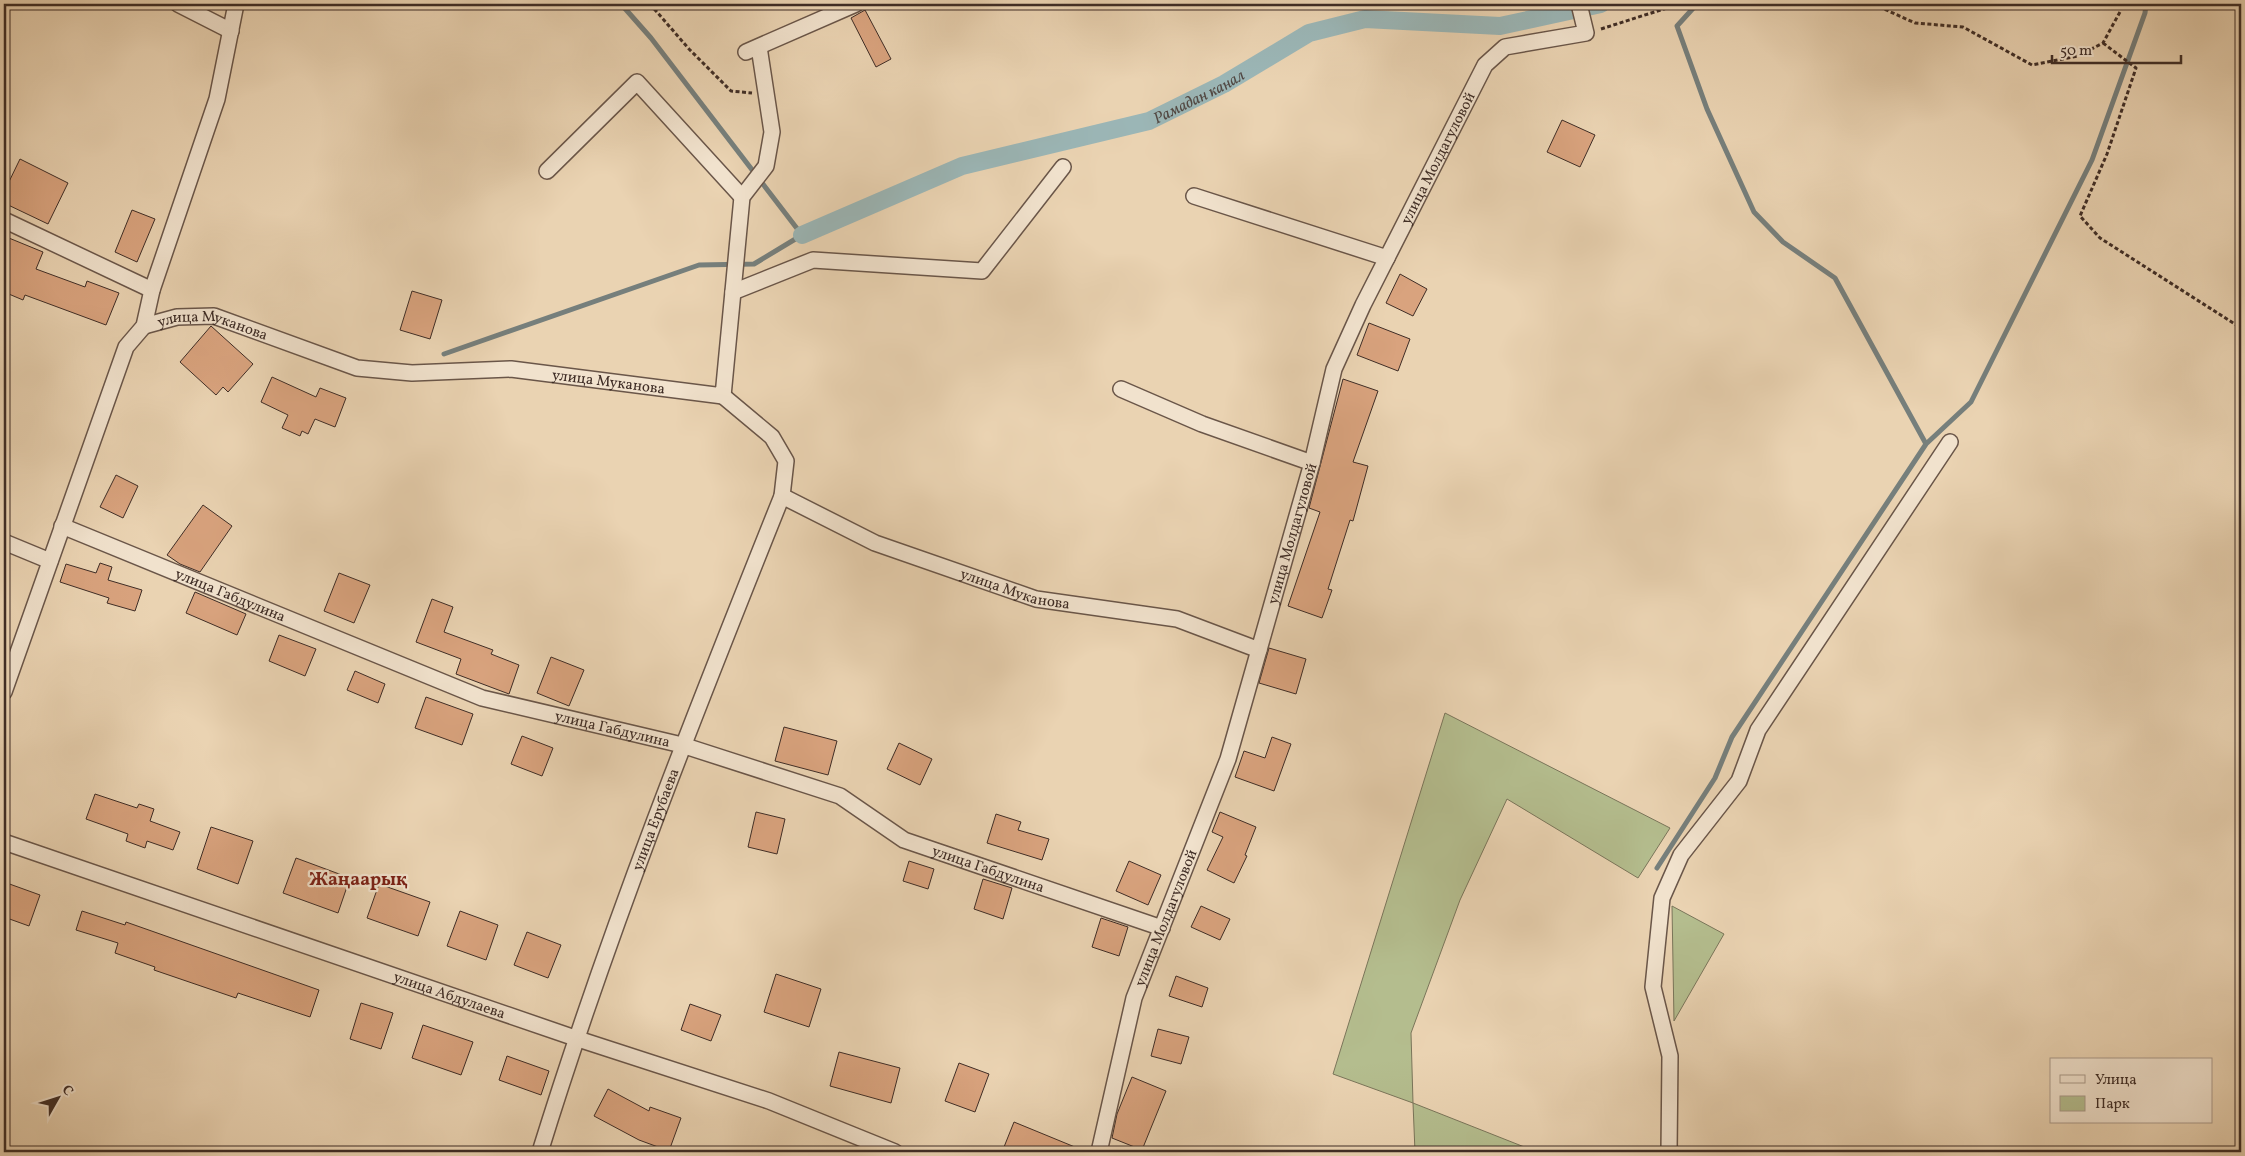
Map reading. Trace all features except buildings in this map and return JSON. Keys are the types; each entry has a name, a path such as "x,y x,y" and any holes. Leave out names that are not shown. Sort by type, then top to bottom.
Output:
{"street":[{"path":"178,4 231,31"},
{"path":"4,692 126,347 144,326 152,290 217,99 236,4"},
{"path":"723,396 742,197 766,166 772,132 766,95 752,50 856,4"},
{"path":"1579,4 1586,33"},
{"name":"улица Молдагуловой","path":"1100,1152 1134,998 1228,759 1312,463 1334,369 1387,258 1485,66 1505,47 1586,33"},
{"path":"547,171 637,82 742,197"},
{"path":"733,292 814,260 982,271 1064,167"},
{"path":"1194,196 1387,258"},
{"path":"4,220 152,290"},
{"name":"улица Муканова","path":"144,326 177,317 214,316 357,368 412,373 511,369 723,396"},
{"path":"1121,389 1202,424 1312,463"},
{"name":"улица Ерубаева","path":"540,1152 575,1038 682,745 782,496 786,461 772,437 723,396"},
{"path":"1668,1152 1670,1056 1654,987 1662,898 1681,855 1739,781 1758,730 1950,442"},
{"name":"улица Муканова","path":"782,496 876,543 1036,599 1177,619 1259,650"},
{"name":"улица Габдулина","path":"62,526 482,698 682,745 840,796 904,840 1162,928"},
{"path":"4,542 50,561"},
{"name":"улица Абдулаева","path":"4,842 575,1038 769,1101 894,1152"}],"path":[{"path":"650,4 689,49 732,91 766,95"},
{"path":"1586,33 1670,6 1707,8 1730,4"},
{"path":"1873,4 1915,23 1963,27 2032,65 2078,56 2103,43 2121,10 2122,4"},
{"path":"2103,43 2136,68 2107,154 2080,216 2100,238 2241,328"}],"green space":[{"path":"1445,713 1670,828 1638,878 1507,799 1460,900 1411,1033 1413,1103 1333,1074"},
{"path":"1672,906 1724,934 1674,1021"},
{"path":"1413,1103 1537,1152 1415,1152"}],"waterway":[{"path":"444,354 699,265 754,264 802,235 651,38 621,4"},
{"name":"Рамадан канал","path":"802,235 962,166 1149,121 1224,84 1309,33 1365,19 1500,26 1601,4"},
{"path":"1657,868 1715,778 1732,737 1926,444 1835,278 1783,242 1754,212 1707,109 1677,26 1697,4"},
{"path":"1926,444 1971,402 2092,160 2145,13 2146,4"}],"district":[{"name":"Жаңаарық","path":"358,879"}]}
